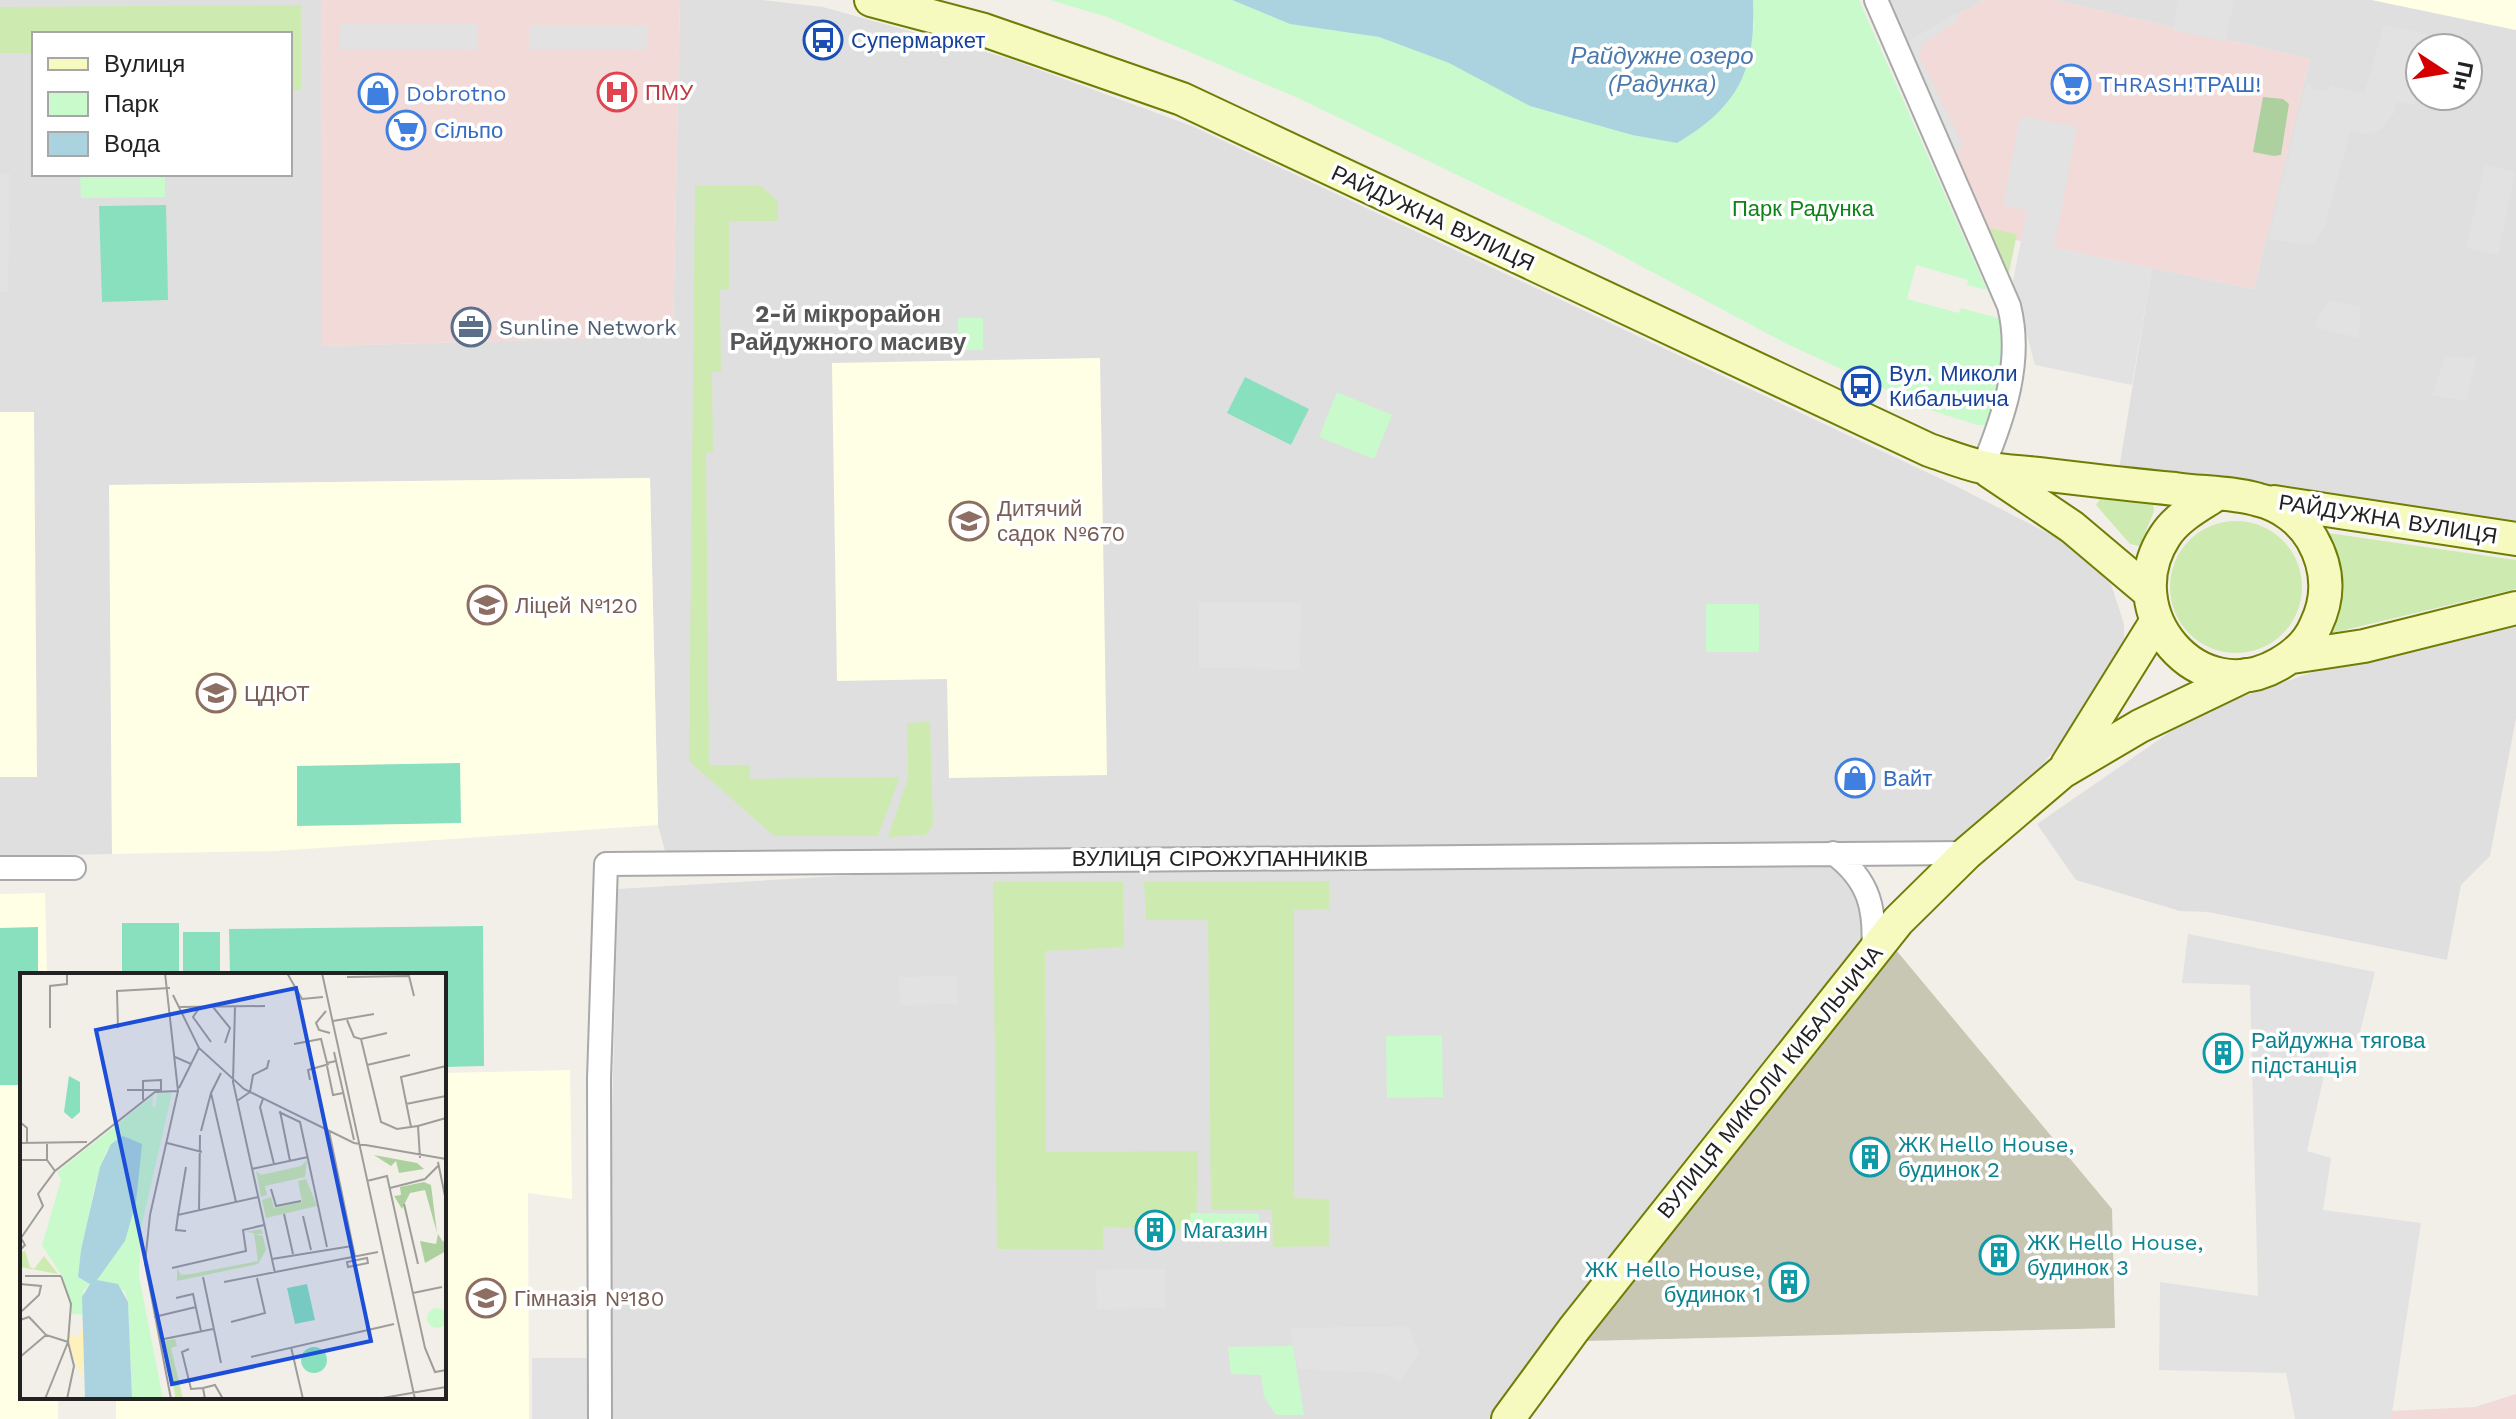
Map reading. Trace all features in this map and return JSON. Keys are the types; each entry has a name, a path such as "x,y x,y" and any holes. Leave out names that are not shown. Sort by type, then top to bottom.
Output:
{"street":[{"name":"РАЙДУЖНА ВУЛИЦЯ","path":"871,0 984,30 1182,99 1918,445 1983,467 2217,494"},
{"path":"1876,0 1997,277 2015,329 2016,353 2000,425 1983,467"},
{"name":"РАЙДУЖНА ВУЛИЦЯ","path":"1983,467 2072,527 2152,607"},
{"path":"2217,494 2259,500 2285,511 2307,530 2321,554 2327,582 2323,610 2311,636 2292,657 2270,669 2246,675 2224,674 2202,668 2183,657 2167,641 2152,607 2152,562 2165,534 2187,513 2217,494"},
{"name":"РАЙДУЖНА ВУЛИЦЯ","path":"2259,500 2516,539"},
{"name":"ВУЛИЦЯ МИКОЛИ КИБАЛЬЧИЧА","path":"2062,772 2152,607"},
{"path":"2292,657 2364,646 2516,608"},
{"name":"ВУЛИЦЯ МИКОЛИ КИБАЛЬЧИЧА","path":"1508,1419 1583,1317 1898,921 1967,853 2062,772 2140,726 2246,675"},
{"path":"1833,853 1853,870 1871,903 1874,918 1873,954"},
{"name":"ВУЛИЦЯ СІРОЖУПАННИКІВ","path":"600,1419 599,1079 606,864 1967,853"},
{"path":"0,868 74,868"}],"shaded area":[{"path":"0,0 321,0 323,346 673,336 680,0 761,0 823,7 1007,58 1192,126 1956,486 2075,547 2109,578 2124,624 2124,651 2108,684 2040,768 1953,843 666,855 658,825 650,478 110,485 112,854 0,856"},
{"path":"321,0 680,0 673,336 322,346"},
{"path":"1884,0 1984,0 1904,44"},
{"path":"1984,0 2055,0 2310,59 2254,289 1986,234 1904,44"},
{"path":"2055,0 2372,0 2516,30 2516,528 2119,469 2152,268 2254,289 2310,59"},
{"path":"2178,0 2235,0 2225,41 2173,30"},
{"path":"2372,0 2516,0 2516,30"},
{"path":"1955,13 1959,20 1923,44 1919,56 1963,145 1948,165 1898,48"},
{"path":"340,23 478,24 478,50 340,49"},
{"path":"529,25 647,26 647,50 530,49"},
{"path":"2384,25 2418,32 2404,32 2404,103 2397,102 2394,113 2381,130 2368,134 2351,130 2324,228 2314,242 2305,245 2268,239 2308,76 2313,89 2328,91 2330,85 2364,94"},
{"path":"2020,116 2077,127 2054,248 2152,268 2132,385 2035,365 2013,281 2027,211 2003,205"},
{"path":"2485,164 2515,172 2498,255 2466,248"},
{"path":"0,174 10,174 8,292 0,292"},
{"path":"2328,300 2361,307 2359,338 2314,327"},
{"path":"2445,357 2476,358 2467,401 2432,395"},
{"name":"Дитячий садок №670","path":"1100,358 1107,775 949,778 947,679 837,681 832,363"},
{"path":"0,412 34,412 37,777 0,777"},
{"name":"Ліцей №120","path":"650,478 658,825 275,851 112,854 109,485"},
{"path":"1199,602 1301,603 1300,669 1199,668"},
{"path":"2516,626 2516,718 2490,856 2461,885 2447,960 2208,912 2180,911 2076,880 2037,824 2199,712 2310,673"},
{"path":"1148,858 1848,863 1874,933 1510,1419 604,1419 618,889"},
{"path":"45,893 47,973 20,973 20,1399 58,1399 58,1419 0,1419 0,894"},
{"path":"2188,934 2375,972 2358,1040 2333,1035 2307,1151 2331,1158 2323,1210 2421,1223 2391,1419 2295,1419 2286,1373 2159,1370 2160,1282 2258,1296 2250,985 2182,983"},
{"path":"1896,950 2112,1209 2115,1328 1583,1341 1738,1141"},
{"path":"957,976 958,1004 900,1005 899,977"},
{"name":"Гімназія №180","path":"570,1070 572,1199 528,1193 529,1419 116,1419 116,1399 446,1399 446,1073"},
{"path":"1166,1269 1166,1308 1097,1309 1096,1270"},
{"path":"1408,1326 1419,1353 1400,1381 1383,1373 1298,1369 1290,1328"},
{"path":"532,1358 589,1358 589,1419 532,1419"},
{"path":"2516,1394 2516,1419 2391,1419 2391,1411 2475,1407"}],"green space":[{"name":"Парк Радунка","path":"1050,0 1232,0 1290,24 1379,37 1449,63 1530,106 1632,135 1677,143 1754,28 1753,0 1859,0 1987,290 1967,285 1968,280 1916,265 1907,299 1959,313 1961,308 1998,318 2003,358 1992,425 1977,425 1930,410 1785,343 1596,242 1298,98 1107,17"},
{"path":"301,5 301,90 292,90 292,32 32,32 32,53 0,53 0,7"},
{"path":"2263,97 2283,99 2289,104 2281,155 2253,152"},
{"path":"80,176 165,176 165,197 81,198"},
{"path":"695,186 761,186 778,201 778,221 729,221 729,289 720,290 721,372 712,372 713,452 706,453 709,765 749,765 750,779 900,777 878,836 774,836 689,761"},
{"path":"166,205 168,300 102,302 99,206"},
{"path":"1983,227 2017,234 2008,277"},
{"path":"958,318 983,318 983,350 957,350"},
{"path":"1245,377 1309,409 1291,445 1227,413"},
{"path":"1337,392 1392,415 1374,459 1319,437"},
{"path":"2100,499 2153,504 2154,511 2140,546 2130,544 2096,505"},
{"path":"2236,521 2261,526 2283,540 2297,562 2302,587 2297,612 2283,634 2261,648 2236,653 2211,648 2189,634 2175,612 2170,587 2175,562 2189,540 2211,526"},
{"path":"2321,532 2516,560 2516,589 2332,633 2329,631"},
{"path":"1706,604 1759,604 1759,652 1706,652"},
{"path":"930,722 933,825 926,835 888,837 908,778 907,723"},
{"path":"460,763 461,823 297,826 297,766"},
{"path":"1329,881 1329,909 1294,910 1294,1198 1329,1199 1329,1246 1273,1247 1272,1210 1211,1210 1208,920 1146,920 1144,882"},
{"path":"993,882 1123,882 1124,947 1045,951 1046,1152 1198,1151 1197,1210 1187,1230 1103,1227 1103,1250 997,1249"},
{"path":"122,923 179,923 179,973 122,973"},
{"path":"483,926 484,1066 446,1067 446,973 230,973 229,929"},
{"path":"38,927 38,973 20,973 20,1085 0,1085 0,928"},
{"path":"183,932 220,932 220,973 183,973"},
{"path":"1442,1035 1443,1097 1387,1098 1386,1036"},
{"path":"1190,1213 1259,1214 1260,1242 1193,1242"},
{"path":"1293,1346 1304,1415 1276,1415 1264,1397 1261,1375 1231,1374 1228,1347"}],"water":[{"name":"Райдужне озеро (Радунка)","path":"1232,0 1753,0 1753,25 1746,67 1729,101 1677,143 1632,135 1530,106 1449,63 1379,37 1290,24"}],"place":[{"name":"Супермаркет","path":"823,40"},
{"name":"ТHRASH!ТРАШ!","path":"2071,84"},
{"name":"ПМУ","path":"617,92"},
{"name":"Dobrotno","path":"378,93"},
{"name":"Сільпо","path":"406,130"},
{"name":"Sunline Network","path":"471,327"},
{"name":"Вул. Миколи Кибальчича","path":"1861,386"},
{"name":"Дитячий садок №670","path":"969,521"},
{"name":"Ліцей №120","path":"487,605"},
{"name":"ЦДЮТ","path":"216,693"},
{"name":"Вайт","path":"1855,778"},
{"name":"Райдужна тягова пiдстанцiя","path":"2223,1053"},
{"name":"ЖК Hello House, будинок 2","path":"1870,1157"},
{"name":"Магазин","path":"1155,1230"},
{"name":"ЖК Hello House, будинок 3","path":"1999,1255"},
{"name":"ЖК Hello House, будинок 1","path":"1789,1282"},
{"name":"Гімназія №180","path":"486,1298"}],"district":[{"name":"2-й мікрорайон Райдужного масиву","path":"848,328"}]}
